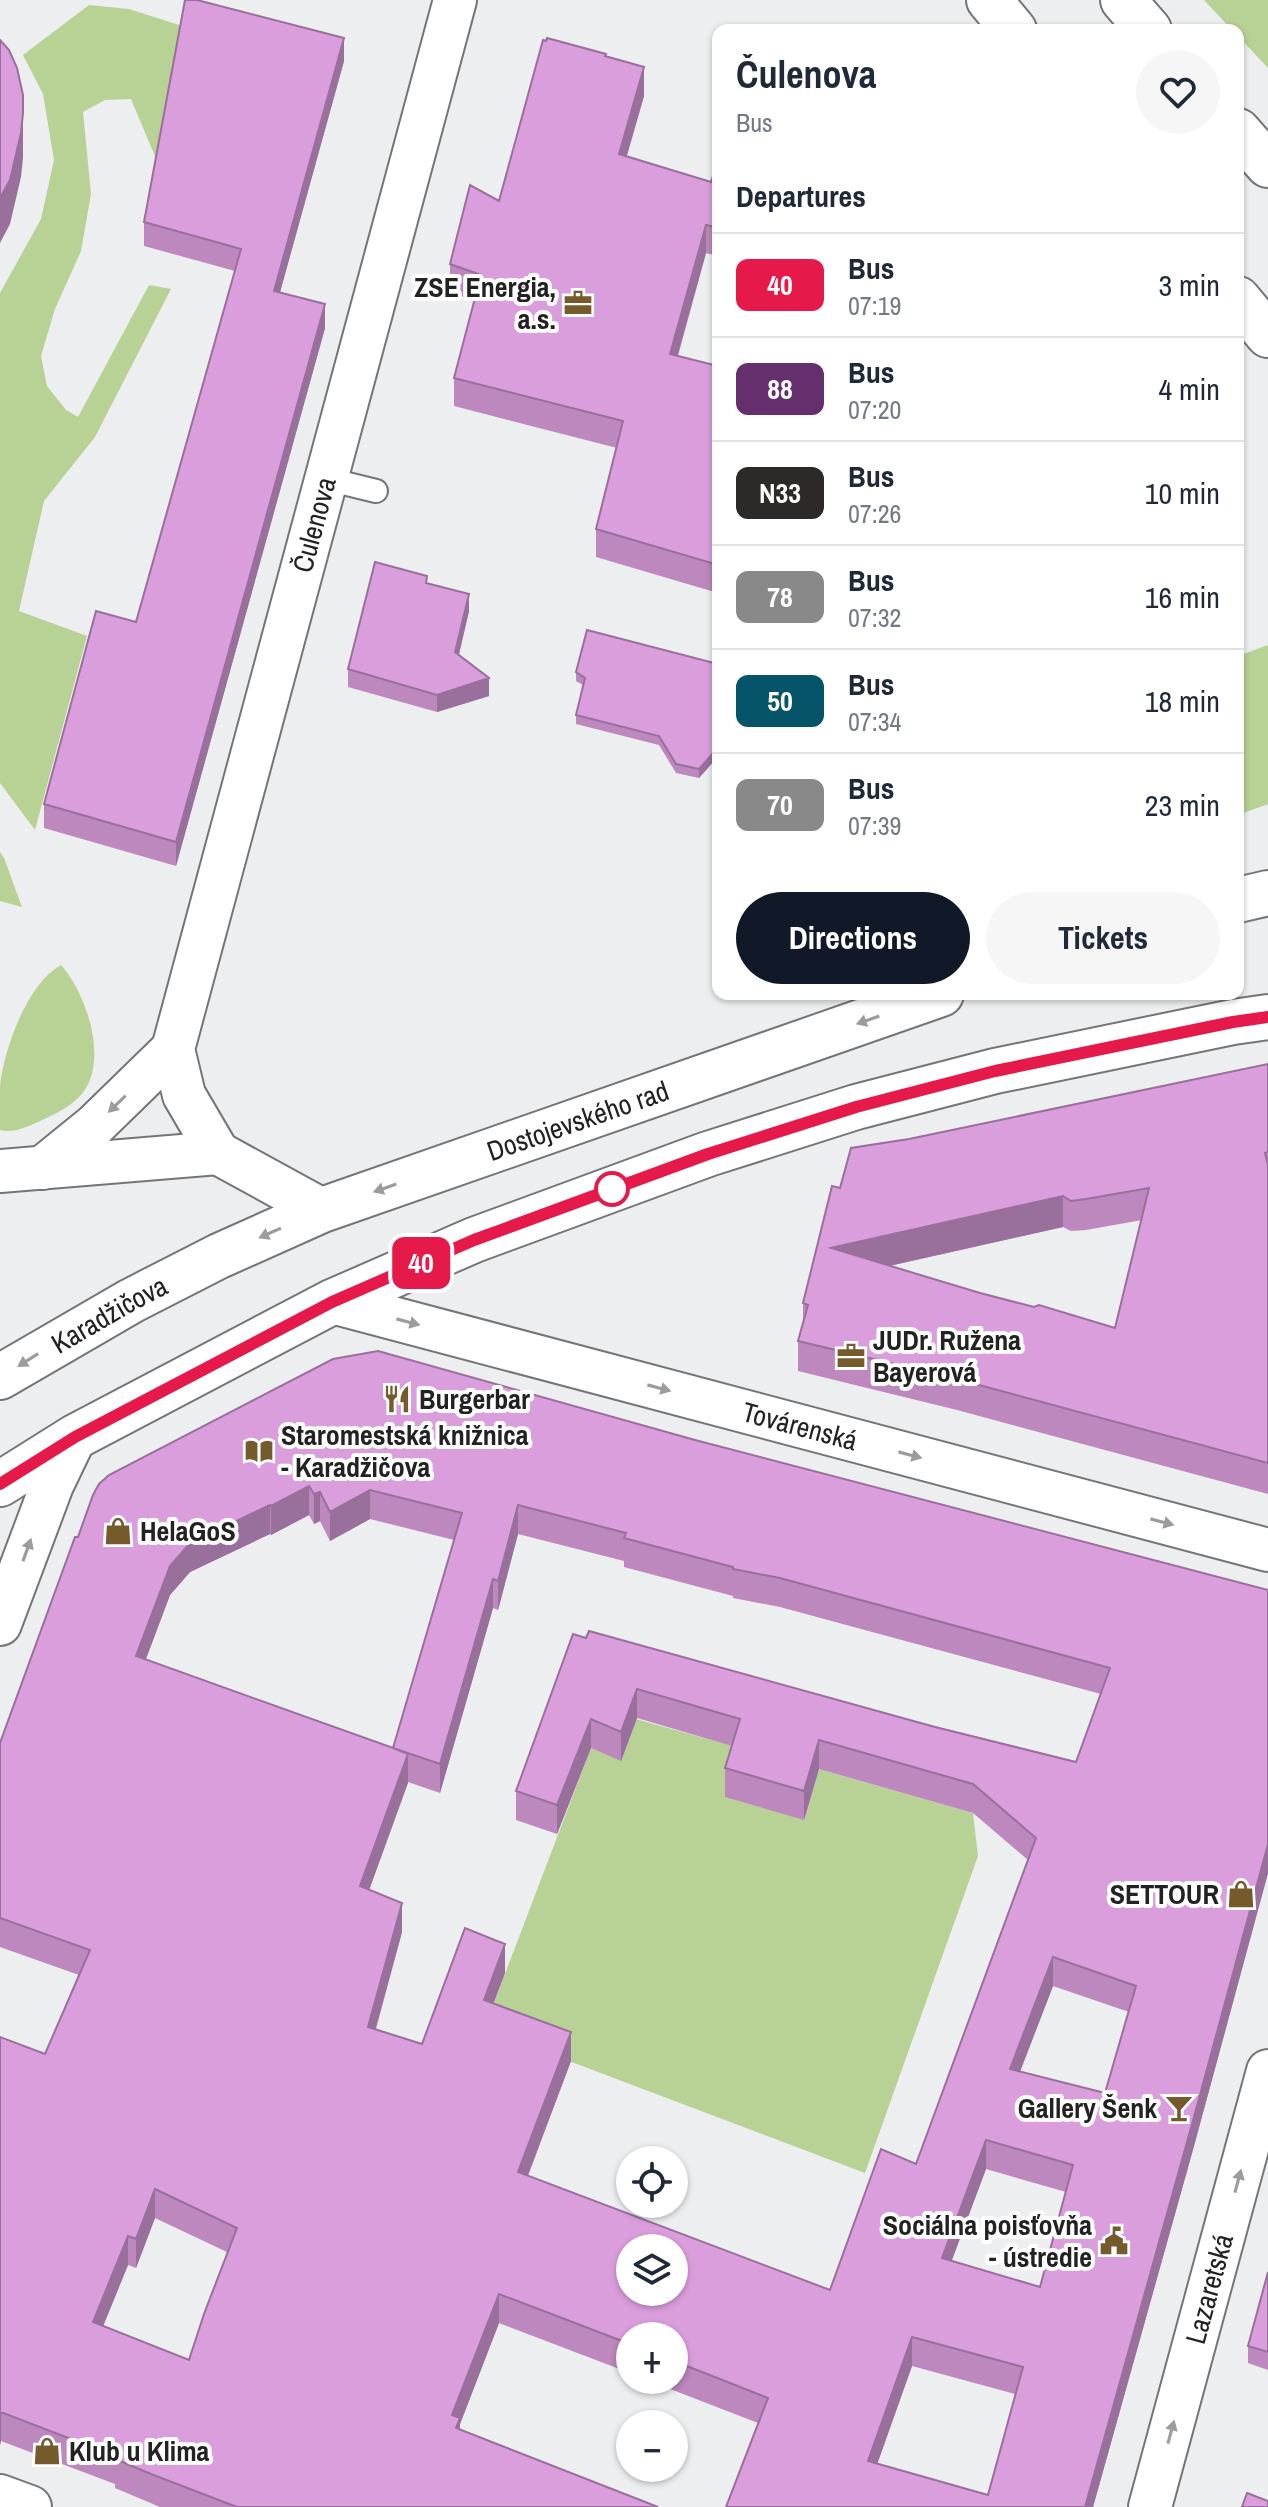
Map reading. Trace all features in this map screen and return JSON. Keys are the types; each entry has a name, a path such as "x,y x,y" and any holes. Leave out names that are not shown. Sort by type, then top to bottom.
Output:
{"main road":[{"path":"989,0 1009,24"},
{"path":"1123,0 1144,24"},
{"path":"1244,138 1268,165"},
{"path":"1244,306 1268,335"},
{"path":"1244,899 1268,893"},
{"name":"Dostojevského rad","path":"219,1256 322,1210 924,1000"},
{"path":"0,1484 75,1437 332,1302 474,1240 708,1154 856,1107 995,1071 1268,1017"},
{"name":"Karadžičova","path":"0,1377 131,1301 219,1256"}],"street":[{"name":"Čulenova","path":"218,1153 184,1095 173,1049 455,0"},
{"path":"42,1168 95,1125 173,1049"},
{"path":"0,1171 218,1153 322,1210"},
{"name":"Továrenská","path":"332,1302 1268,1550"},
{"path":"0,1624 52,1485 75,1437"},
{"name":"Lazaretská","path":"1150,2507 1268,2071"},
{"path":"0,2496 30,2507"}],"lane":[{"path":"327,479 376,491"}],"green space":[{"path":"1204,0 1268,0 1268,68 1244,42 1244,24 1226,24"},
{"path":"89,5 129,9 308,66 157,161 131,99 105,100 83,112 91,194 81,251 55,309 41,356 47,386 66,410 78,417 149,285 171,289 95,437 44,501 19,611 87,636 35,830 0,783 0,293 41,219 54,160 43,94 23,55"},
{"path":"1268,645 1268,804 1244,813 1244,654"},
{"path":"0,852 4,858 22,907 0,901"},
{"path":"61,965 79,993 92,1030 93,1067 88,1083 79,1097 57,1113 21,1129 0,1130 0,1086 12,1036 38,987"},
{"path":"636,1719 740,1748 804,1820 819,1769 973,1813 978,1856 865,2173 484,2029 591,1748 621,1760"}],"building":[{"path":"185,0 197,0 344,38 274,291 325,304 176,842 44,804 96,611 136,622 241,249 144,222"},
{"path":"547,38 644,67 619,154 711,182 712,179 712,226 706,225 670,354 712,364 712,563 596,529 623,421 454,378 481,275 450,264 470,185 499,201 543,40"},
{"path":"0,40 9,50 17,68 23,113 10,180 0,198"},
{"path":"375,562 427,576 426,583 469,594 455,652 489,678 437,695 348,669"},
{"path":"587,630 712,662 712,754 699,769 676,764 659,736 576,715 585,678 576,672"},
{"path":"1268,1064 1268,1152 1265,1153 1268,1165 1268,1463 957,1379 798,1341 808,1305 803,1303 832,1186 840,1188 851,1148 909,1139","holes":["1149,1188 1115,1328 1039,1305 1034,1307 980,1293 831,1248 1063,1196 1071,1201"]},
{"path":"378,1351 695,1440 1268,1590 1268,1844 1085,2507 726,2507 768,2398 688,2367 688,2322 616,2322 616,2339 499,2294 452,2415 460,2418 456,2428 658,2507 237,2507 1,2412 0,2416 0,2037 45,2054 90,1950 0,1918 0,1743 75,1537 78,1537 99,1484 109,1475 333,1359","holes":["309,1486 314,1494 320,1492 330,1512 370,1490 462,1513 393,1748 136,1656 170,1566 190,1543","518,1505 626,1533 624,1538 733,1569 780,1578 1110,1668 1076,1762 935,1727 589,1631 586,1638 573,1634 516,1791 557,1805 591,1719 621,1732 637,1689 740,1719 725,1768 804,1791 819,1740 973,1784 1036,1838 916,2164 881,2149 830,2290 688,2236 688,2306 616,2306 616,2234 682,2234 640,2218 616,2218 616,2209 518,2172 571,2032 484,2000 505,1944 465,1928 422,2044 368,2027 402,1903 360,1886 408,1754 393,1748 440,1764 493,1579 498,1581","1053,1957 1136,1986 1105,2093 1010,2069","986,2140 1073,2165 1040,2287 942,2258","155,2189 237,2228 189,2360 93,2322 128,2236 136,2239","912,2337 1023,2367 988,2495 868,2461"]},
{"path":"1268,2272 1268,2352 1248,2346"},
{"path":"1247,2493 1268,2501 1268,2507 1242,2507"}],"bus line":[{"name":"40","path":"0,1484 75,1437 332,1302 474,1240 708,1154 856,1107 995,1071 1268,1017"}],"place":[{"name":"ZSE Energia, a.s.","path":"578,303"},
{"name":"JUDr. Ružena Bayerová","path":"851,1356"},
{"name":"Burgerbar","path":"397,1399"},
{"name":"Staromestská knižnica - Karadžičova","path":"259,1451"},
{"name":"HelaGoS","path":"118,1531"},
{"name":"SETTOUR","path":"1241,1894"},
{"name":"Gallery Šenk","path":"1179,2108"},
{"name":"Sociálna poisťovňa - ústredie","path":"1114,2241"},
{"name":"Klub u Klima","path":"47,2451"}]}
